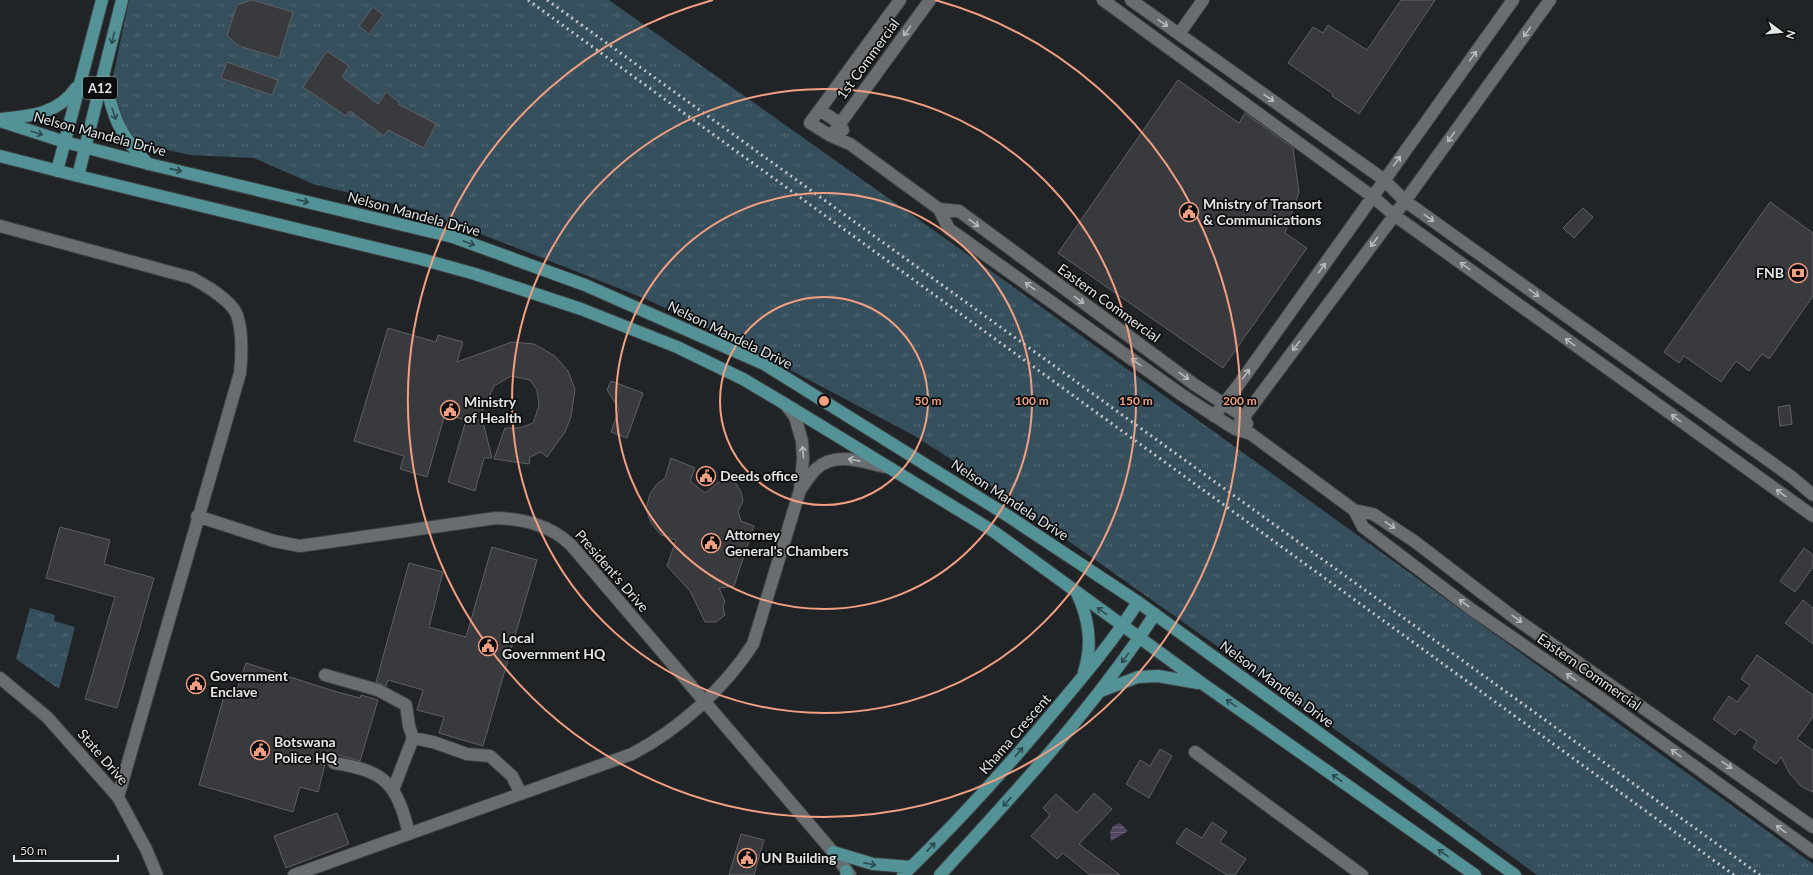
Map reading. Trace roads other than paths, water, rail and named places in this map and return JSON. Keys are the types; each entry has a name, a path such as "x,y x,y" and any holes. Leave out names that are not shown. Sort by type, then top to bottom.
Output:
{"main road":[{"name":"A12","path":"57,171 102,0"},
{"name":"A12","path":"78,176 122,0"},
{"path":"103,76 114,115 121,132 132,147 148,164"},
{"path":"0,120 32,116 54,108 68,100 82,79"},
{"name":"Nelson Mandela Drive","path":"0,120 65,142 86,146 148,164 453,237 585,285 764,364 1005,514 1138,602 1515,875"},
{"path":"0,156 422,259 475,274 581,309 677,347 743,379 892,468 993,531 1203,684 1475,875"},
{"path":"1077,592 1089,632 1088,661 1082,679"},
{"name":"Khama Crescent","path":"907,871 1000,775 1082,679 1123,626 1138,602"},
{"path":"940,875 1016,792 1101,691 1140,638 1155,614"},
{"path":"1101,691 1138,677 1158,676 1203,684"},
{"path":"833,852 873,864 907,871"}],"street":[{"name":"1st Commercial","path":"810,123 900,0"},
{"name":"1st Commercial","path":"831,136 930,0"},
{"path":"1103,0 1373,197 1394,215 1813,516"},
{"path":"1131,0 1384,179 1405,201 1786,474 1813,495"},
{"path":"1179,34 1203,0"},
{"path":"1214,416 1373,197 1384,179 1513,0"},
{"path":"1235,429 1405,201 1550,0"},
{"path":"820,110 840,123 850,144"},
{"name":"Eastern Commercial","path":"810,123 831,136 850,144 939,209 949,229 1182,395 1235,429 1251,434 1354,510 1373,514 1414,541 1516,619 1813,827"},
{"name":"Eastern Commercial","path":"939,209 959,211 1195,384 1244,417"},
{"path":"0,226 192,278 215,291 236,314 242,347 240,373 197,516 118,797"},
{"path":"294,875 632,754 648,746 705,702 744,658 753,644 800,490 803,459 802,441 795,418 785,404"},
{"path":"1244,417 1251,434"},
{"path":"800,490 815,470 835,459 853,460 892,468"},
{"name":"Eastern Commercial","path":"1354,510 1363,527 1471,609 1599,697 1813,852"},
{"name":"President's Drive","path":"197,516 274,541 300,546 496,518 513,519 552,530 571,545 833,852 848,874"},
{"path":"325,675 378,690 406,704 408,726 413,738 392,790"},
{"name":"State Drive","path":"0,678 47,717 118,797 146,849 157,875"},
{"path":"413,738 433,742 467,754 490,756 512,776 521,794"},
{"path":"1195,752 1362,875"},
{"path":"334,763 355,766 383,778 398,797 409,834"}],"railway":[{"path":"528,0 1734,875"},
{"path":"547,0 1760,875"}],"place":[{"name":"Mnistry of Transort & Communications","path":"1189,212"},
{"name":"FNB","path":"1798,273"},
{"name":"Ministry of Health","path":"450,410"},
{"name":"Deeds office","path":"706,476"},
{"name":"Attorney General's Chambers","path":"711,543"},
{"name":"Local Government HQ","path":"488,646"},
{"name":"Government Enclave","path":"196,684"},
{"name":"Botswana Police HQ","path":"260,750"},
{"name":"UN Building","path":"747,858"}]}
